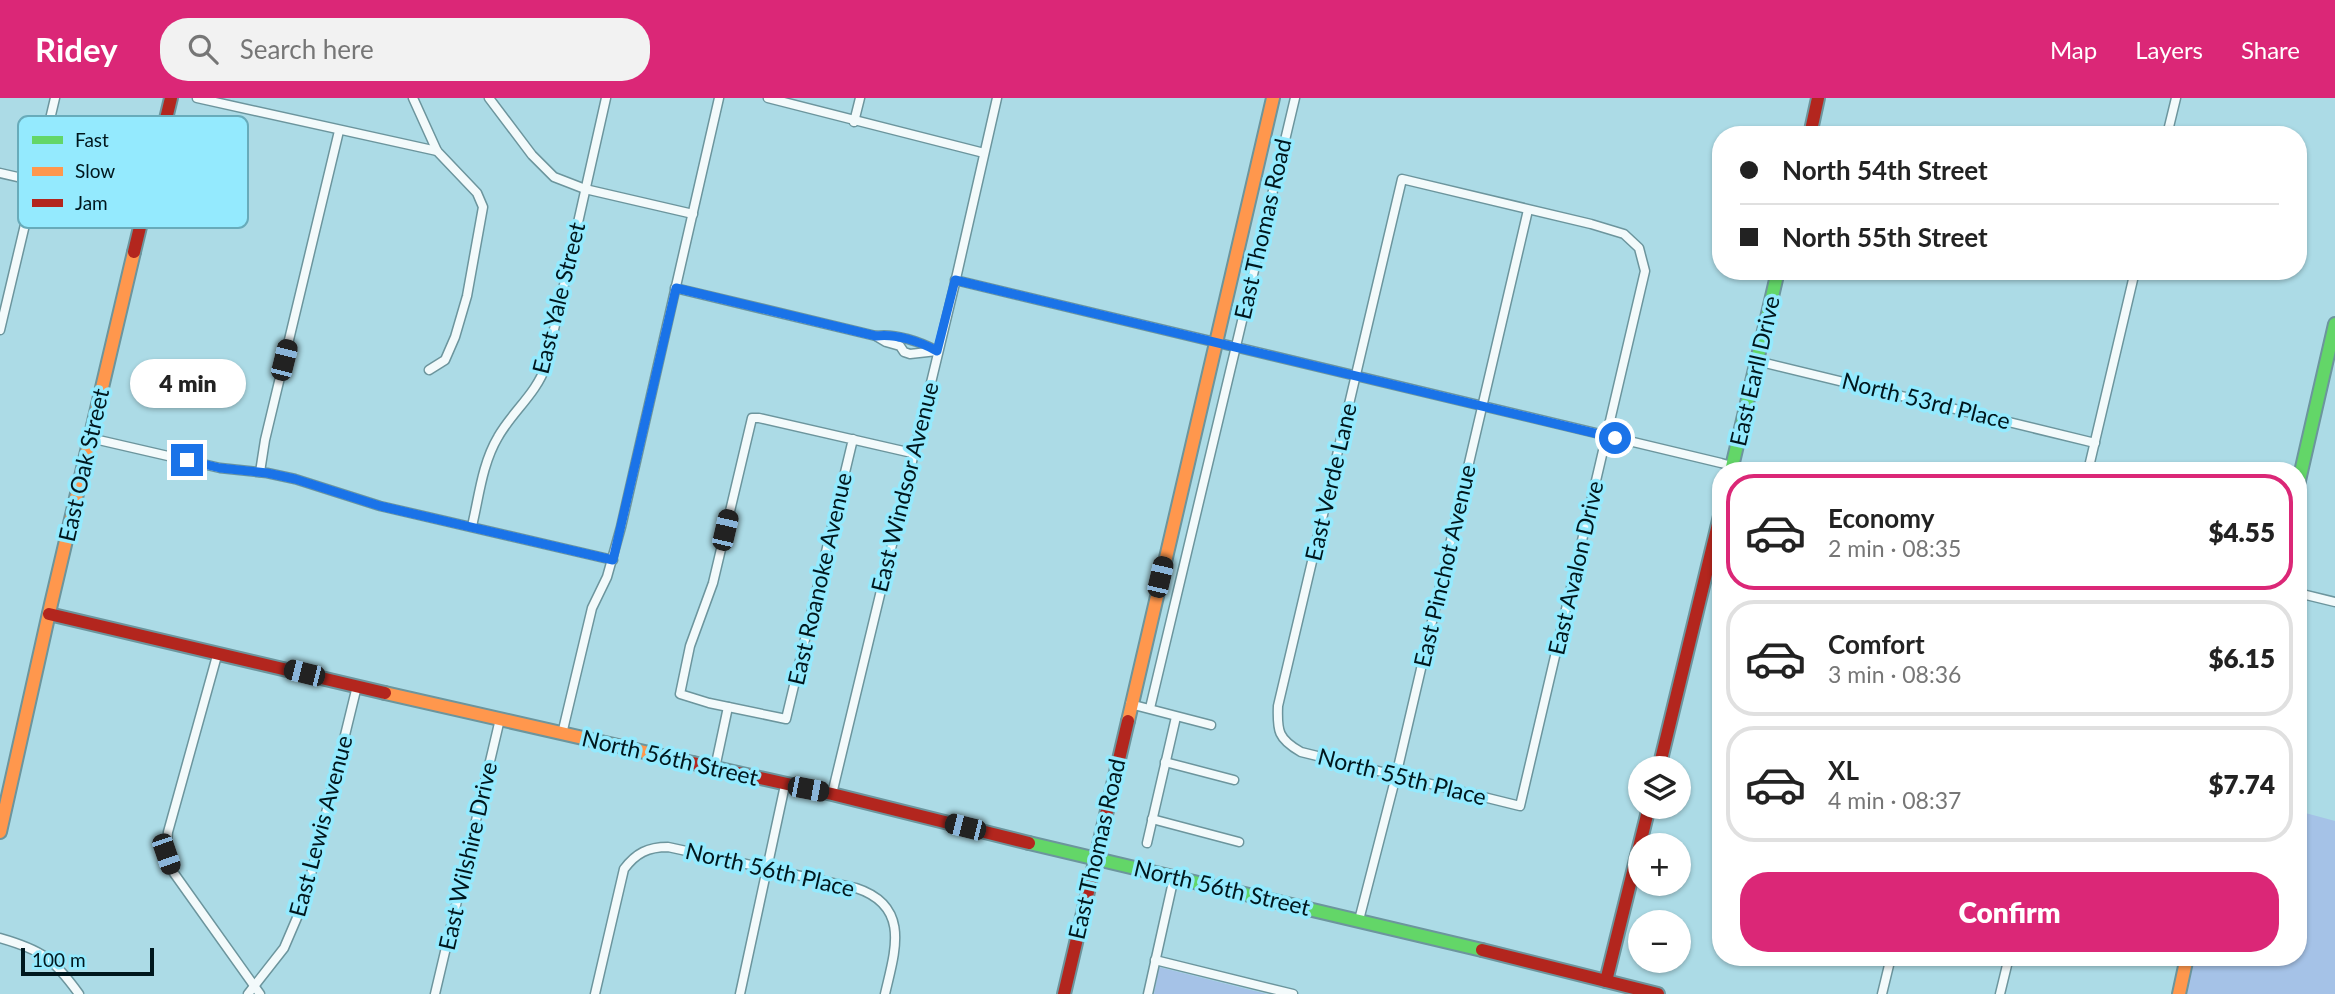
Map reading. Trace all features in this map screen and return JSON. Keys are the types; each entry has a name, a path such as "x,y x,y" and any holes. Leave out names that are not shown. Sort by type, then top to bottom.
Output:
{"street":[{"path":"51,116 55,98"},
{"name":"East Oak Street","path":"167,116 171,98"},
{"path":"197,98 437,151"},
{"path":"413,98 437,151 477,193 483,207 467,296 455,337 445,360 429,370"},
{"path":"489,98 544,169 554,177 585,189 693,214"},
{"name":"East Yale Street","path":"472,527 486,464 495,441 543,374 606,98"},
{"path":"562,734 592,608 613,560 719,98"},
{"path":"768,98 984,153"},
{"path":"854,122 860,98"},
{"name":"East Windsor Avenue","path":"832,794 997,98"},
{"name":"East Thomas Road","path":"1064,994 1273,98"},
{"name":"East Thomas Road","path":"1150,708 1295,98"},
{"path":"1812,126 1818,98"},
{"path":"2169,126 2176,98"},
{"path":"260,472 265,440 339,131"},
{"path":"0,173 18,177"},
{"name":"East Verde Lane","path":"1286,743 1278,728 1278,706 1402,179 1528,210"},
{"name":"East Avalon Drive","path":"1520,806 1645,271 1639,248 1624,234 1528,210"},
{"name":"East Pinchot Avenue","path":"1359,920 1396,776 1528,210"},
{"path":"0,330 24,228"},
{"name":"East Oak Street","path":"0,832 140,228"},
{"path":"955,280 1607,435 1712,463"},
{"name":"East Earll Drive","path":"1733,462 1776,280"},
{"path":"2090,462 2133,280"},
{"path":"676,288 876,336 886,342 901,343 904,352 910,354 937,351"},
{"path":"2303,462 2335,324"},
{"name":"North 53rd Place","path":"1757,360 2095,443"},
{"path":"715,768 728,708 680,694 690,646 713,583 752,418 912,453"},
{"path":"90,438 220,468 260,472 312,484 380,506 613,560"},
{"name":"East Roanoke Avenue","path":"728,708 786,719 853,439"},
{"path":"1662,756 1712,549"},
{"path":"2307,595 2335,602"},
{"name":"North 56th Street","path":"49,614 357,687 832,794 1658,994"},
{"path":"218,652 168,832 166,854 171,870 260,994"},
{"name":"East Lewis Avenue","path":"248,994 284,948 305,899 357,687"},
{"path":"1130,704 1211,725"},
{"path":"1147,843 1176,717"},
{"name":"East Wilshire Drive","path":"435,994 500,719"},
{"name":"North 55th Place","path":"1286,743 1301,752 1520,806"},
{"path":"1165,762 1234,780"},
{"path":"740,994 785,785"},
{"path":"1606,981 1646,819"},
{"path":"1152,820 1240,842"},
{"name":"North 56th Place","path":"595,994 620,880 629,861 645,850 668,847 865,891 876,897 888,910 896,930 896,943 885,994"},
{"path":"1148,994 1174,877"},
{"path":"0,938 39,951 62,972 79,994"},
{"path":"1155,960 1293,994"},
{"path":"1882,994 1889,966"},
{"path":"2000,994 2007,966"},
{"path":"2179,994 2186,966"}],"shaded area":[{"path":"2307,813 2335,821 2335,994 2186,994 2193,966 2307,966"},
{"path":"1159,967 1267,994 1154,994"}],"traffic: fast":[{"path":"1733,462 1776,280"},
{"path":"2303,462 2335,324"},
{"path":"1029,843 1482,950"}],"traffic: slow":[{"path":"1128,721 1273,98"},
{"path":"0,832 134,252"},
{"path":"385,693 693,763"},
{"path":"2179,994 2185,966"}],"traffic: jam":[{"path":"167,116 171,98"},
{"path":"1812,126 1818,98"},
{"path":"134,252 140,228"},
{"path":"1662,756 1712,549"},
{"path":"49,614 385,693"},
{"path":"1064,994 1128,721"},
{"path":"693,763 1029,843"},
{"path":"1606,981 1646,819"},
{"path":"1482,950 1658,994"}],"route":[{"path":"187,460 220,468 295,479 380,506 613,560 676,288 876,336 884,335 925,344 937,351 955,280 1615,438"}]}
